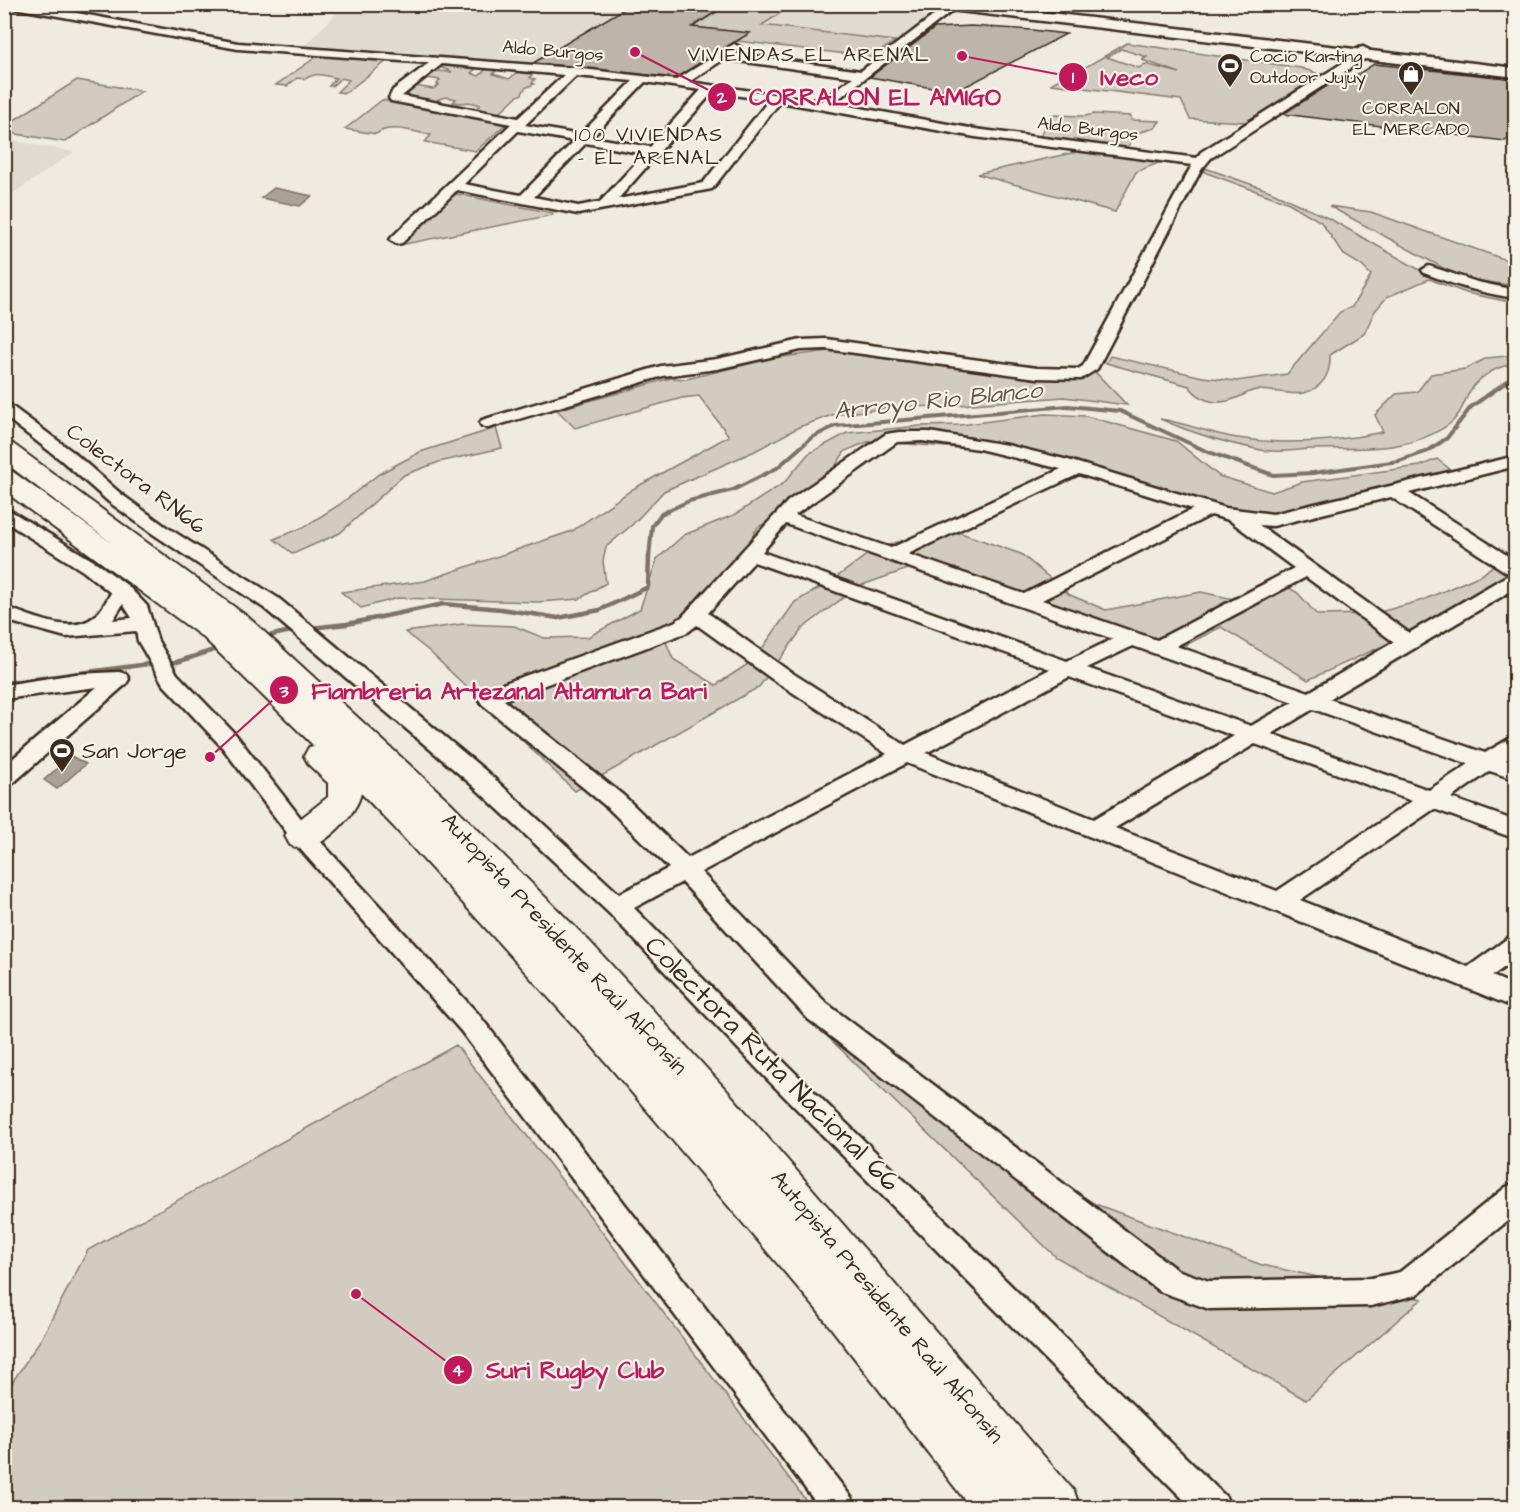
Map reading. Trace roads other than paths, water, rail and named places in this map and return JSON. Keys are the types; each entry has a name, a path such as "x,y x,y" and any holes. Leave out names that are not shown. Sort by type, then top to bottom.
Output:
{"highway":[{"name":"Autopista Presidente Raúl Alfonsín","path":"4,449 438,811 578,954 811,1216 1057,1508"},
{"name":"Autopista Presidente Raúl Alfonsín","path":"4,478 233,642 405,817 608,1037 832,1295 1001,1508"},
{"path":"233,642 343,779 346,792 342,805 302,836"}],"main road":[{"path":"934,4 1362,53 1515,67"},
{"path":"986,4 1515,73"}],"street":[{"name":"Aldo Burgos","path":"9,4 238,46 440,60 642,78 823,105 975,133 1200,162"},
{"path":"823,105 860,74 955,5"},
{"path":"64,15 92,7"},
{"path":"679,83 739,44"},
{"path":"488,423 661,371 717,364 801,345 826,344 1037,373 1081,374 1089,369 1206,154 1362,53"},
{"path":"722,55 860,74"},
{"path":"440,60 397,93 395,98 655,152"},
{"path":"517,123 455,186 394,237 517,123 574,71"},
{"path":"525,199 642,78"},
{"path":"603,207 655,152 710,88"},
{"path":"455,186 578,210 707,186 777,98"},
{"path":"1430,270 1452,280 1494,292 1515,294"},
{"name":"Colectora RN66","path":"4,408 67,456 115,498 159,530 271,603 313,639"},
{"path":"1515,461 1273,520 1263,520 1210,508 1076,469 975,443 914,435 900,436 892,438 794,505 697,615 681,627 512,688 489,699 616,802 684,869 817,1011 1169,1281 1209,1295 1371,1292 1406,1285 1515,1196"},
{"path":"893,554 1076,469"},
{"path":"1394,491 1515,570"},
{"path":"1025,601 1210,508"},
{"path":"4,513 70,553 117,610 146,632"},
{"path":"1231,513 1408,643"},
{"path":"783,517 1515,772"},
{"path":"751,554 1515,830"},
{"path":"1159,647 1307,569"},
{"path":"1095,829 1515,579"},
{"path":"4,613 57,629 72,631 89,629 117,610 140,610 146,632 170,679 229,741 302,836 470,1023 840,1508"},
{"path":"697,615 779,674 890,747 1515,997"},
{"path":"617,906 1067,669 1133,638"},
{"name":"Colectora Ruta Nacional 66","path":"313,639 479,778 617,906 776,1071 1215,1508"},
{"path":"4,692 76,681 119,679 5,779"},
{"path":"1279,902 1515,743"},
{"path":"1470,979 1515,945"}],"waterway":[{"name":"Arroyo Rio Blanco","path":"649,558 652,526 661,514 689,501 733,490 777,468 811,438 835,426 1068,406 1120,411 1206,451 1273,475 1313,473 1399,461 1428,451 1447,438 1471,407 1516,375"},
{"name":"Arroyo Rio Blanco","path":"310,628 347,624 444,604 501,609 558,618 600,610 648,587 649,556"},
{"name":"Arroyo Rio Blanco","path":"263,637 296,630"},
{"path":"165,663 177,662 220,648"},
{"path":"4,683 156,663"}],"place":[{"name":"CORRALON EL AMIGO","path":"635,52"},
{"name":"Iveco","path":"962,56"},
{"name":"Cocio Karting Outdoor Jujuy","path":"1230,89"},
{"name":"CORRALON EL MERCADO","path":"1411,97"},
{"name":"Fiambreria Artezanal Altamura Bari","path":"210,757"},
{"name":"San Jorge","path":"62,774"},
{"name":"Suri Rugby Club","path":"356,1294"}],"district":[{"name":"VIVIENDAS EL ARENAL","path":"809,55"},
{"name":"100 VIVIENDAS - EL ARENAL","path":"649,146"}]}
